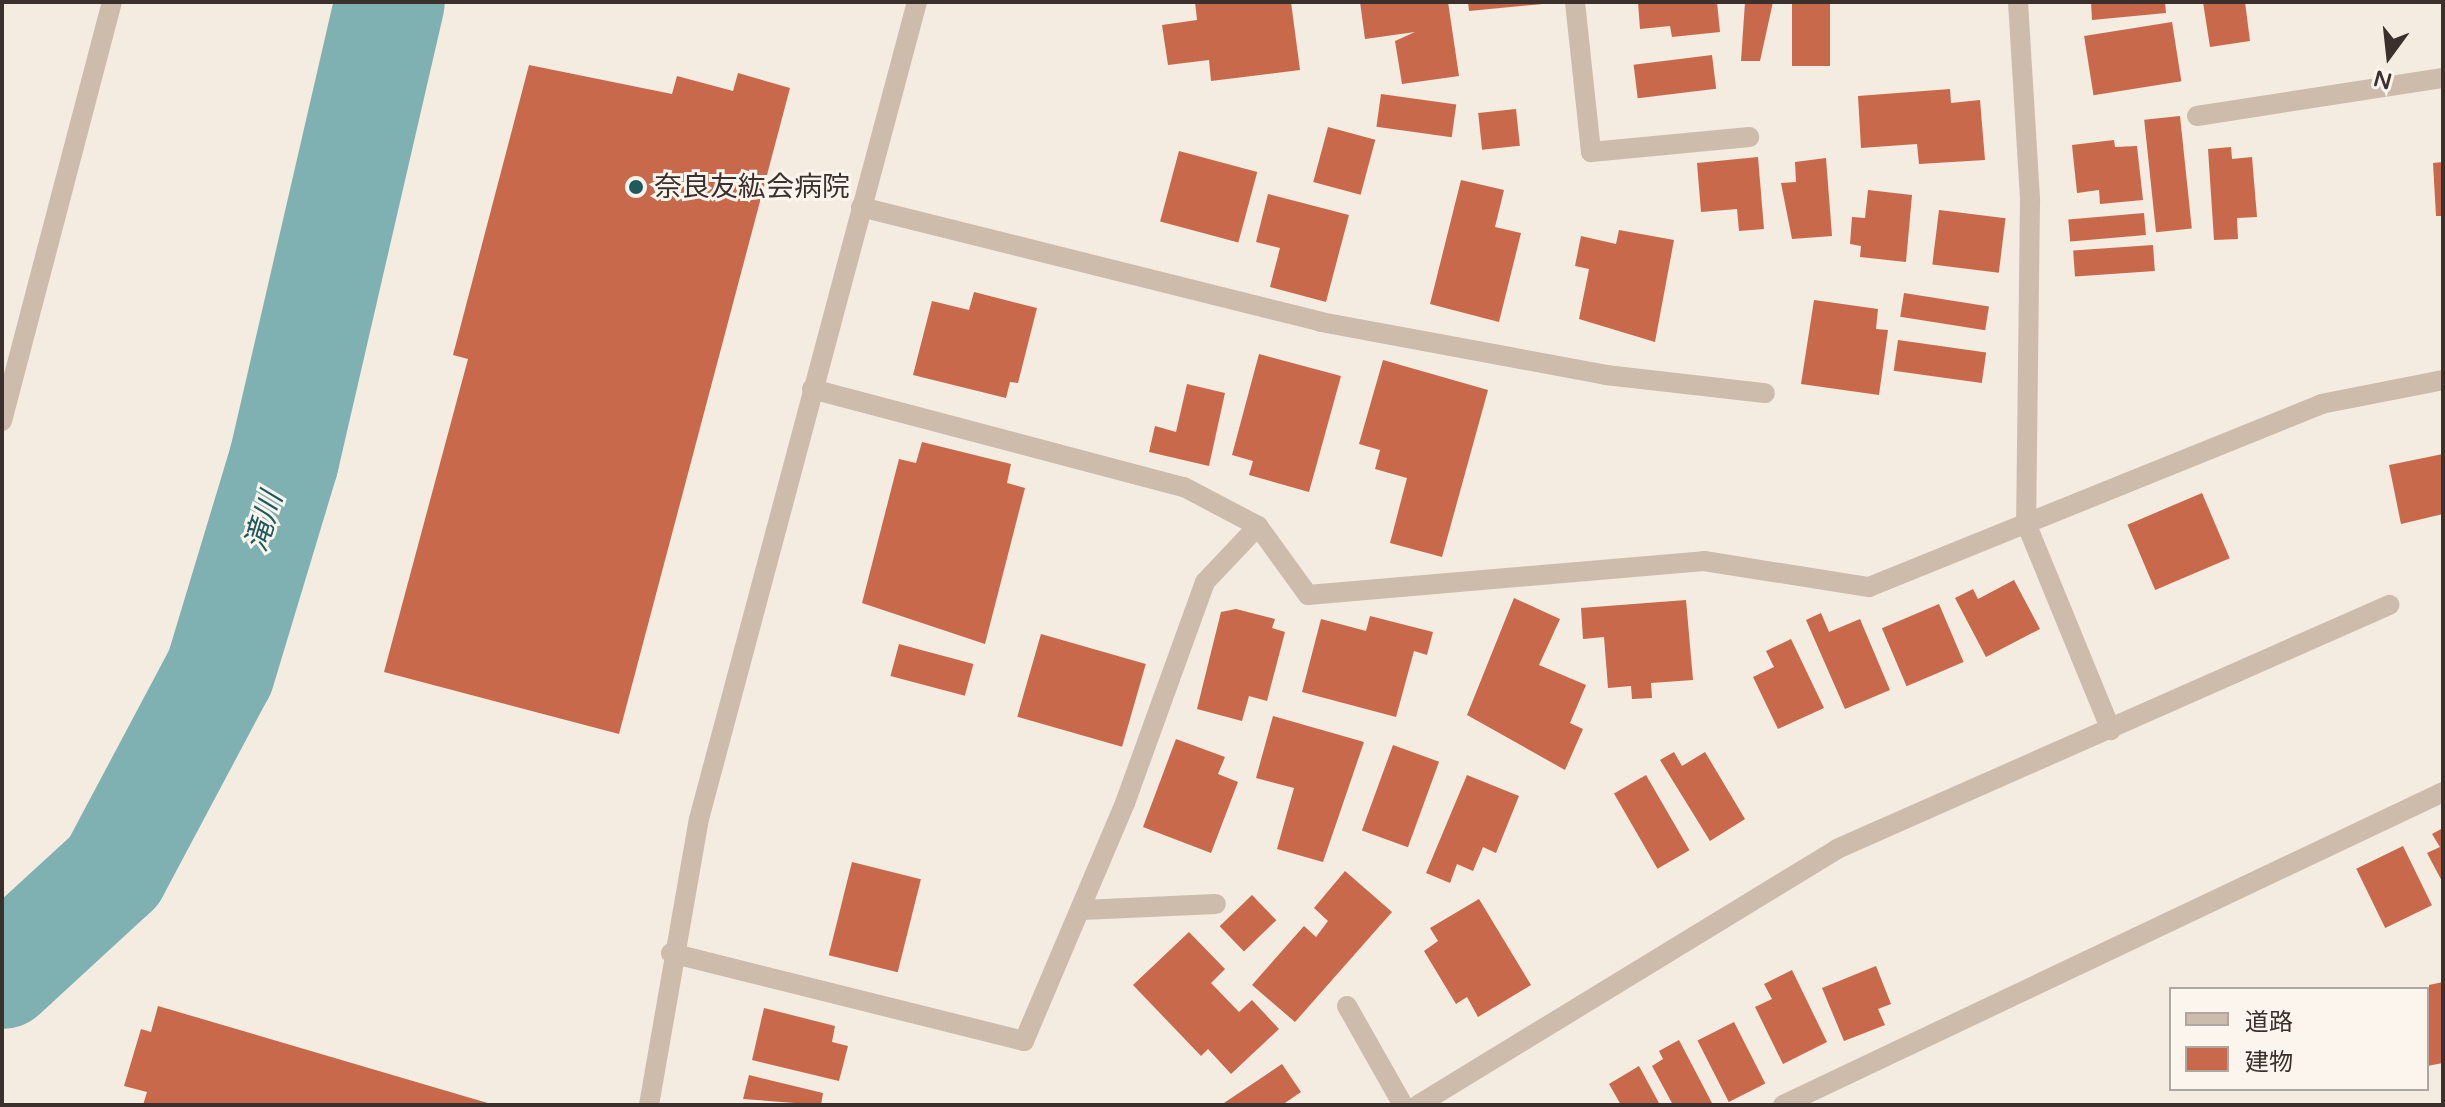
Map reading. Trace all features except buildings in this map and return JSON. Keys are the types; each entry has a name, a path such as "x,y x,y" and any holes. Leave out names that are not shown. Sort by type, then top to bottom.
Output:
{"street":[{"path":"2,421 112,2"},
{"path":"649,1105 671,953 812,389 917,2"},
{"path":"1575,2 1591,152 1749,137"},
{"path":"2018,2 2030,201 2026,523 2111,730"},
{"path":"2197,116 2443,78"},
{"path":"861,207 1321,322 1606,375 1765,393"},
{"path":"812,389 1184,487 1258,526 1308,595 1704,561 1869,587 2321,404 2443,380"},
{"path":"671,953 1024,1041 1082,910 1205,582 1258,526"},
{"path":"1418,1105 1837,849 2389,605"},
{"path":"1783,1105 2443,792"},
{"path":"1082,910 1216,904"},
{"path":"1347,1006 1403,1105"}],"waterway":[{"name":"滝川","path":"2,974 114,871 220,672 284,460 390,2"}],"place":[{"name":"奈良友紘会病院","path":"636,187"}]}
